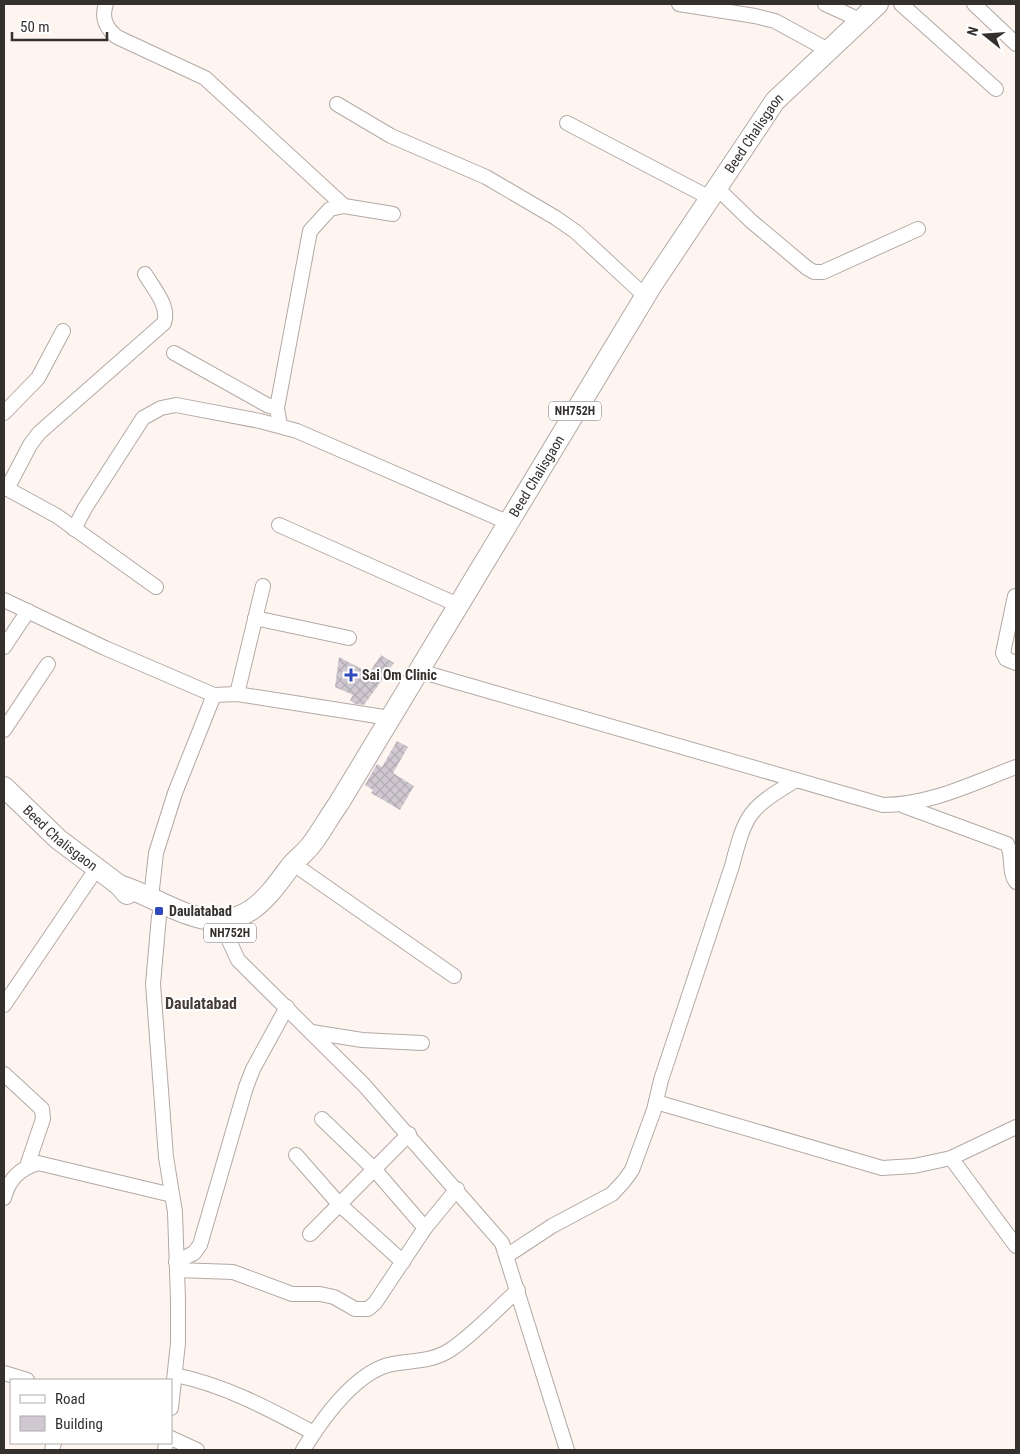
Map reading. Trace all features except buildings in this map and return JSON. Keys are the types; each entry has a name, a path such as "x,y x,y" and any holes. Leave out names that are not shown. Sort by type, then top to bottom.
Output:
{"highway":[{"name":"Beed Chalisgaon","path":"4,787 58,839 119,885 138,904 198,918 231,920 258,906 310,846 419,671 507,522 645,296 775,101 878,4"},
{"name":"Beed Chalisgaon","path":"155,907 196,930 226,934 247,928 265,917 283,898 302,870 310,846"}],"street":[{"path":"106,4 103,13 107,29 205,78 344,206"},
{"path":"679,4 755,16 775,22 828,50"},
{"path":"825,4 860,20"},
{"path":"901,4 996,89"},
{"path":"974,4 1016,44"},
{"path":"337,104 392,136 486,177 556,218 576,232 645,296"},
{"path":"567,123 714,193 751,221 806,268 814,272 823,272 918,229"},
{"path":"280,426 277,408 310,230 330,209 344,206 393,214"},
{"path":"145,274 164,307 166,316 164,322 39,433 30,445 6,488 57,516 156,587"},
{"path":"4,413 38,378 64,331"},
{"path":"174,354 267,405 277,408"},
{"path":"74,529 85,508 143,418 162,408 176,405 297,431 507,522"},
{"path":"279,525 458,604"},
{"path":"237,694 263,586"},
{"path":"1015,596 1003,653 1006,659 1016,663"},
{"path":"4,600 105,648 214,695 237,694 390,718"},
{"path":"4,647 28,611"},
{"path":"255,618 349,638"},
{"path":"4,730 48,664"},
{"path":"419,671 883,805 903,805 927,801 1016,766"},
{"path":"172,1400 178,1343 176,1266 172,1195 166,1157 154,984 155,907 159,844 175,793 214,695"},
{"path":"508,1255 552,1226 612,1194 632,1170 656,1102 661,1080 732,866 740,833 750,814 760,802 796,780"},
{"path":"903,805 1007,844 1012,853 1012,874 1016,882"},
{"path":"4,1005 97,868"},
{"path":"302,870 454,976"},
{"path":"226,934 238,960 312,1032 409,1134 502,1243 508,1255 536,1358 567,1450"},
{"path":"176,1266 194,1253 200,1245 253,1069 287,1007"},
{"path":"312,1032 362,1040 422,1043"},
{"path":"4,1074 42,1109 43,1119 27,1166"},
{"path":"656,1102 882,1168 914,1166 951,1158 1016,1127"},
{"path":"322,1119 374,1169 425,1228"},
{"path":"310,1234 409,1134"},
{"path":"296,1155 340,1204 402,1262"},
{"path":"951,1158 1016,1246"},
{"path":"4,1198 14,1176 27,1166 38,1163 172,1195"},
{"path":"176,1266 233,1272 292,1294 326,1295 361,1310 375,1303 425,1228 457,1189"},
{"path":"303,1450 336,1404 374,1371 388,1366 426,1360 450,1350 518,1290"},
{"path":"4,1373 24,1379"},
{"path":"175,1375 218,1386 314,1433"},
{"path":"172,1438 197,1450"}],"place":[{"name":"Sai Om Clinic","path":"351,675"},
{"name":"Daulatabad","path":"159,911"}],"district":[{"name":"Daulatabad","path":"201,1003"}]}
